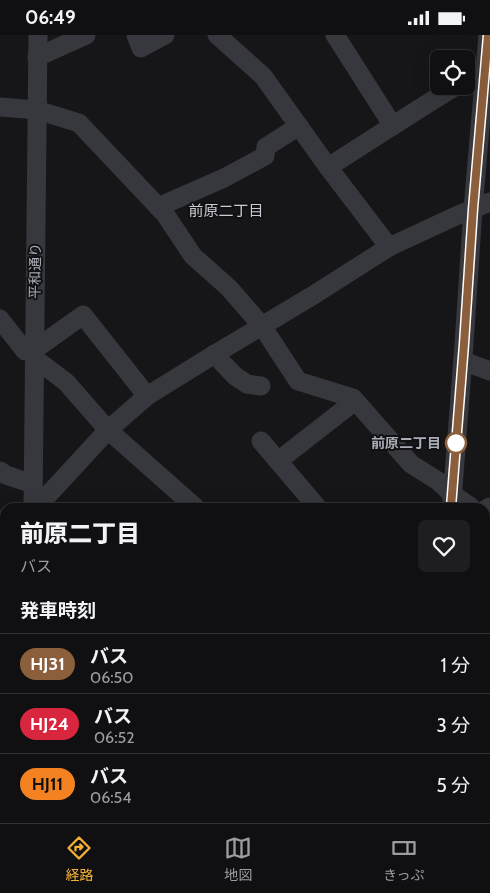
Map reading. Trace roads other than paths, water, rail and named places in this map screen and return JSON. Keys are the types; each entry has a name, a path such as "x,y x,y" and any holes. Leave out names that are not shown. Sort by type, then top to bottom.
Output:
{"street":[{"name":"平和通り","path":"33,503 38,35"},
{"path":"37,57 86,35"},
{"path":"136,35 141,48 165,35"},
{"path":"218,35 263,75 328,167 389,247"},
{"path":"335,35 393,126"},
{"path":"452,501 463,361 481,206 488,35"},
{"path":"475,75 488,67"},
{"path":"328,167 441,95"},
{"path":"0,107 37,110 79,123 165,214 194,256 229,288 262,326 298,381 353,398 410,464 438,481 452,501"},
{"path":"158,207 224,178 265,156 266,147 299,126"},
{"path":"41,503 108,430 147,396 389,247 481,206"},
{"path":"34,354 83,315 147,396"},
{"path":"0,319 26,351 34,354 66,382 108,430 190,503"},
{"path":"214,354 247,384 261,386"},
{"path":"463,361 490,371"},
{"path":"278,461 355,401"},
{"path":"261,441 314,503"},
{"path":"0,471 6,475 33,484"}],"place":[{"name":"前原二丁目","path":"456,443"}],"district":[{"name":"前原二丁目","path":"226,211"}]}
